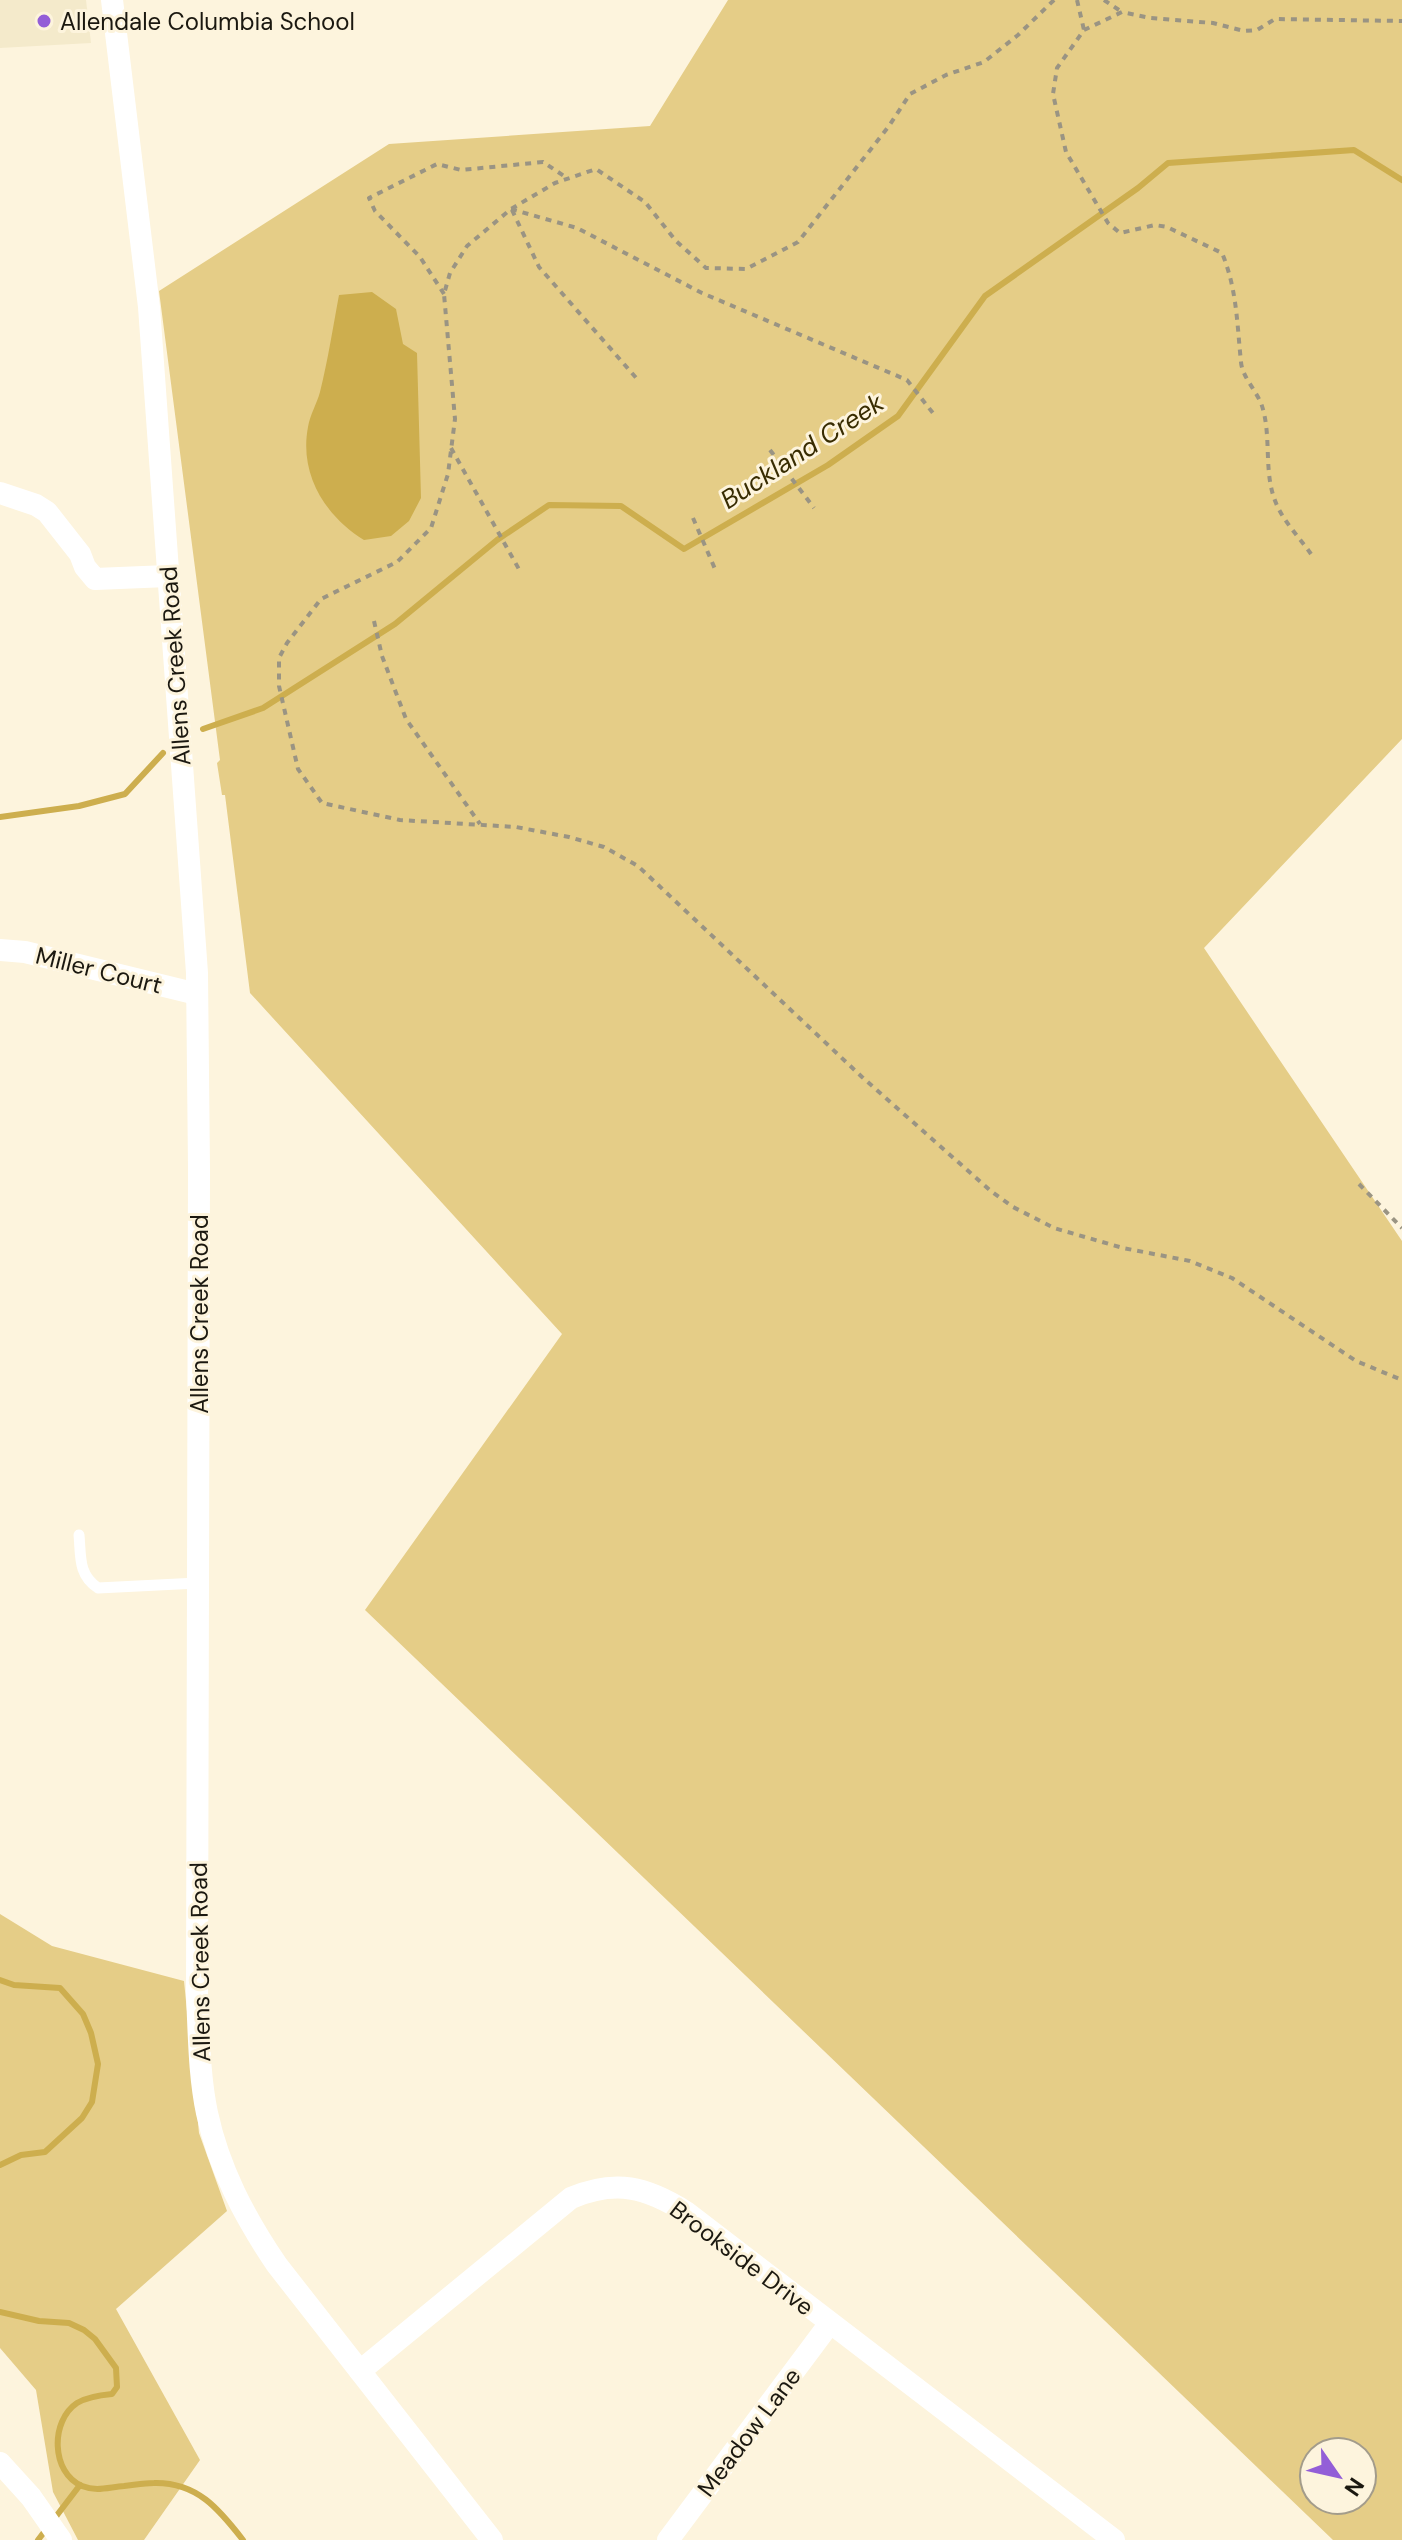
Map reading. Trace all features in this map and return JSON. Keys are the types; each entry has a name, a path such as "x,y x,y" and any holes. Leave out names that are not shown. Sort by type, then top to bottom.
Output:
{"street":[{"name":"Allens Creek Road","path":"112,0 149,307 197,994 197,1996 207,2112 217,2152 252,2228 277,2265 492,2540"},
{"path":"0,493 47,512 95,579 168,576"},
{"name":"Miller Court","path":"0,950 25,952 197,994"},
{"name":"Brookside Drive","path":"360,2371 571,2198 610,2186 631,2187 670,2202 1114,2540"},
{"name":"Meadow Lane","path":"668,2540 830,2323"},
{"path":"0,2463 31,2497 61,2540"}],"lane":[{"path":"79,1535 81,1568 85,1577 98,1588 198,1583"}],"path":[{"path":"1054,0 984,62 946,75 910,94 889,126 798,242 746,269 706,268 676,241 645,202 596,169 555,183 511,209 467,246 450,273 444,294 455,419 448,474 431,528 397,562 321,599 287,643 279,658 279,686 298,769 322,803 400,820 516,827 604,847 638,866 862,1077 1013,1207 1054,1228 1123,1248 1190,1261 1232,1278 1356,1361 1402,1380"},
{"path":"1077,0 1084,30"},
{"path":"1104,0 1122,12 1150,18 1213,23 1244,31 1257,30 1275,19 1402,21"},
{"path":"1122,12 1084,30 1057,68 1053,94 1066,152 1108,223 1120,233 1155,225 1167,227 1222,253 1232,277 1241,365 1261,403 1267,428 1270,483 1276,505 1311,554"},
{"path":"444,294 420,257 375,211 369,198 437,164 461,170 543,162 568,179"},
{"path":"511,209 577,228 702,293 907,380 936,417"},
{"path":"511,209 539,267 638,380"},
{"path":"451,448 520,571"},
{"path":"770,450 814,508"},
{"path":"693,518 715,569"},
{"path":"374,621 382,656 406,719 480,824"},
{"path":"1359,1184 1402,1228"}],"shaded area":[{"name":"Allendale Columbia School","path":"0,0 86,0 91,43 0,48"},
{"path":"728,0 1402,0 1402,739 1204,948 1402,1241 1402,2540 1333,2540 1308,2516 1378,2516 1378,2436 1298,2436 1298,2506 365,1610 562,1334 250,993 225,795 222,795 217,763 220,760 159,291 389,144 650,126"},
{"path":"372,292 396,309 403,344 417,353 421,498 409,521 391,536 364,540 338,519 318,492 307,461 306,444 309,423 323,380 339,295"},
{"path":"0,1914 52,1946 184,1981 199,2133 227,2211 116,2309 200,2460 144,2540 78,2540 53,2492 36,2390 0,2348"}],"waterway":[{"name":"Buckland Creek","path":"203,729 263,708 395,624 497,540 549,505 621,506 684,549 828,465 898,416 985,296 1138,188 1168,163 1354,150 1402,180"},
{"name":"Buckland Creek","path":"0,817 79,806 125,794 163,753"},
{"path":"0,1980 14,1985 60,1988 83,2014 98,2064 92,2102 82,2118 45,2152 21,2155 0,2165"},
{"path":"0,2312 39,2321 69,2323 84,2330 95,2339 116,2368 117,2387 112,2394 77,2403 62,2422 58,2446 60,2459 72,2479 93,2489 154,2483 183,2487 216,2508 243,2540"},
{"path":"38,2540 80,2485"}],"place":[{"name":"Allendale Columbia School","path":"44,21"}]}
